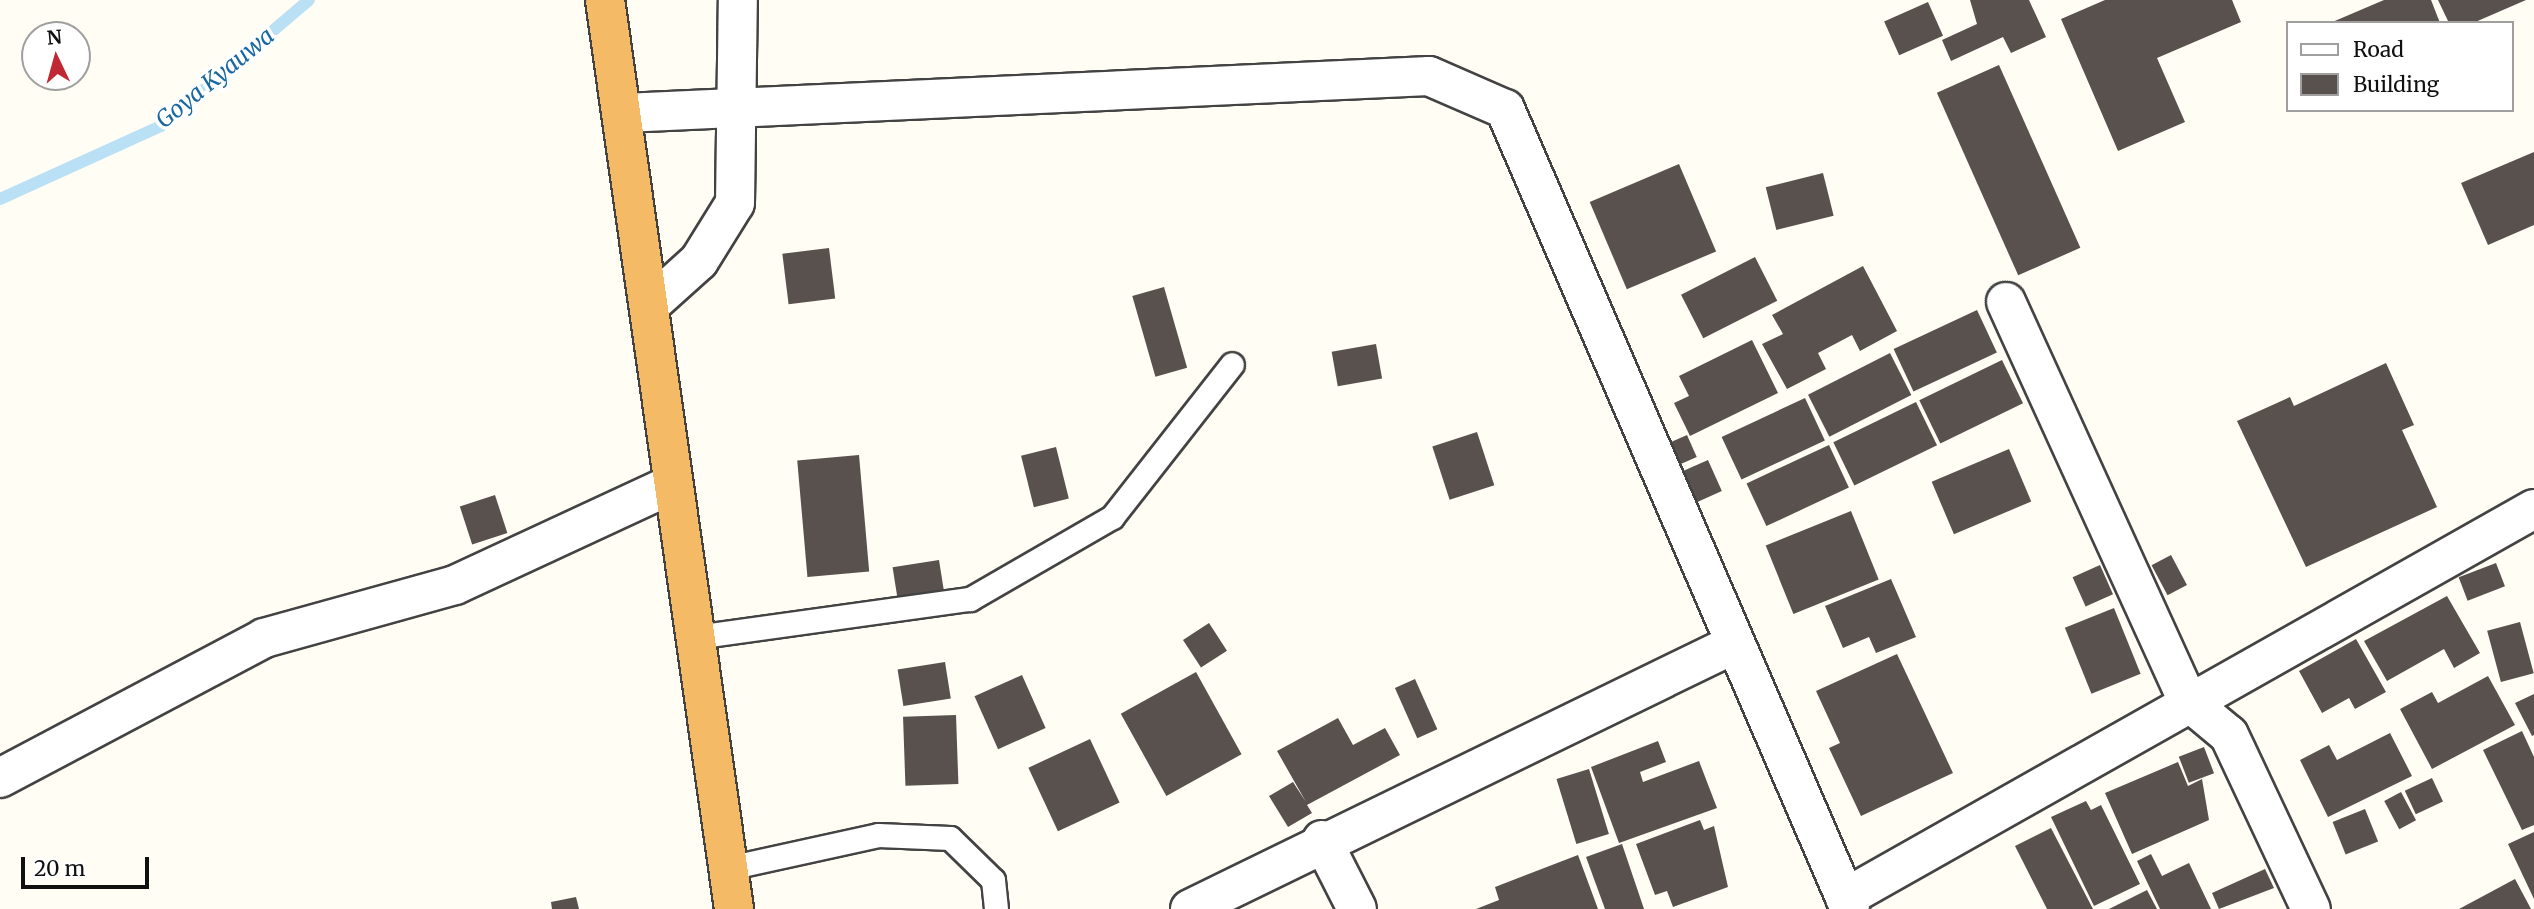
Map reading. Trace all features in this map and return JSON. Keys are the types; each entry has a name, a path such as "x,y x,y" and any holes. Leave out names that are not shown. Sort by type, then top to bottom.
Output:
{"highway":[{"path":"605,0 624,113 673,484 734,909"}],"street":[{"path":"649,306 699,261 735,203 738,0"},
{"path":"624,113 1429,76 1505,109 1848,904 2188,701 2534,509"},
{"path":"2006,302 2188,701 2229,735 2311,909"},
{"path":"0,778 264,638 455,585 673,484"},
{"path":"1190,909 1322,840 1734,644"},
{"path":"1322,840 1357,909"}],"lane":[{"path":"695,637 970,599 1112,517 1232,364"},
{"path":"728,868 878,835 950,838 993,880 996,909"}],"building":[{"path":"1970,0 2029,0 2046,37 2011,53 2003,37 1951,61 1942,40 1977,24"},
{"path":"2105,0 2232,0 2241,22 2157,58 2185,122 2118,151 2061,19"},
{"path":"2384,0 2431,0 2439,21 2335,21"},
{"path":"2438,0 2526,0 2478,21 2448,21"},
{"path":"1928,2 1943,36 1899,55 1884,22"},
{"path":"1999,65 2080,248 2018,275 1937,93"},
{"path":"2534,152 2534,225 2488,245 2461,183"},
{"path":"1679,164 1716,251 1627,289 1590,202"},
{"path":"1823,173 1834,216 1776,230 1766,187"},
{"path":"829,248 835,299 789,304 782,254"},
{"path":"1755,257 1777,301 1703,338 1681,295"},
{"path":"1863,266 1897,331 1860,351 1852,335 1818,353 1826,369 1787,389 1762,344 1783,334 1772,315"},
{"path":"1164,287 1187,368 1155,377 1132,296"},
{"path":"1977,310 1997,353 1913,391 1894,349"},
{"path":"1752,340 1778,393 1690,436 1674,403 1689,396 1679,376"},
{"path":"1376,344 1382,378 1338,386 1332,352"},
{"path":"1890,353 1911,395 1829,437 1808,395"},
{"path":"2002,360 2023,403 1940,443 1919,400"},
{"path":"2386,363 2414,425 2402,430 2437,507 2306,567 2237,421 2290,397 2294,406"},
{"path":"1805,398 1825,441 1741,479 1722,437"},
{"path":"1916,402 1937,445 1854,485 1833,442"},
{"path":"1477,432 1494,485 1450,500 1432,447"},
{"path":"1687,435 1697,457 1676,466 1666,444"},
{"path":"1829,445 1849,488 1766,526 1747,483"},
{"path":"1056,447 1069,498 1034,507 1021,456"},
{"path":"2009,449 2031,501 1954,534 1932,482"},
{"path":"859,455 869,572 807,577 797,460"},
{"path":"1708,460 1722,491 1694,504 1680,473"},
{"path":"495,495 507,533 472,544 460,506"},
{"path":"1851,511 1879,580 1793,614 1766,545"},
{"path":"2171,555 2187,585 2168,595 2152,565"},
{"path":"939,560 944,592 898,599 893,567"},
{"path":"2496,563 2505,586 2468,601 2459,577"},
{"path":"2100,565 2113,594 2086,606 2073,577"},
{"path":"1891,579 1916,637 1876,653 1869,637 1843,648 1825,606"},
{"path":"2447,596 2480,653 2454,668 2444,649 2387,681 2364,641"},
{"path":"2114,608 2141,674 2091,694 2065,628"},
{"path":"2520,622 2534,673 2501,682 2487,631"},
{"path":"1209,623 1227,651 1201,668 1183,640"},
{"path":"2356,639 2386,692 2355,709 2349,698 2322,713 2299,671"},
{"path":"1897,654 1953,773 1861,816 1829,748 1840,743 1816,691"},
{"path":"945,662 951,699 903,706 898,670"},
{"path":"1196,672 1242,754 1166,796 1121,714"},
{"path":"1022,675 1046,728 998,749 974,696"},
{"path":"2488,676 2515,725 2432,769 2400,709 2432,692 2438,703"},
{"path":"1415,679 1437,729 1417,738 1395,688"},
{"path":"2534,694 2534,735 2532,736 2515,703"},
{"path":"956,715 958,784 905,786 903,717"},
{"path":"1338,718 1353,745 1385,728 1400,755 1307,805 1312,813 1288,827 1269,796 1293,782 1306,802 1277,751"},
{"path":"2522,731 2534,757 2534,825 2522,830 2483,750"},
{"path":"2390,733 2412,776 2328,817 2300,760 2329,745 2337,760"},
{"path":"1090,739 1120,802 1058,831 1028,768"},
{"path":"1658,741 1666,762 1640,772 1643,782 1699,761 1717,808 1619,843 1591,767"},
{"path":"2204,747 2214,773 2189,783 2179,757"},
{"path":"2178,762 2188,786 2202,779 2209,820 2132,854 2105,793"},
{"path":"1589,769 1609,834 1576,844 1556,779"},
{"path":"2432,778 2443,802 2416,814 2405,791"},
{"path":"2401,792 2416,820 2399,829 2384,801"},
{"path":"2086,801 2091,810 2101,805 2140,884 2094,906 2051,817"},
{"path":"2365,809 2378,841 2346,855 2333,822"},
{"path":"1700,820 1704,830 1714,826 1728,887 1673,907 1667,891 1655,895 1636,844"},
{"path":"2051,828 2093,909 2047,909 2015,846"},
{"path":"2534,832 2534,899 2508,844"},
{"path":"1622,844 1644,909 1605,909 1586,857"},
{"path":"2151,854 2162,876 2189,863 2211,909 2160,909 2137,861"},
{"path":"1578,855 1598,909 1476,909 1499,900 1495,887"},
{"path":"2265,869 2274,888 2219,909 2212,893"},
{"path":"2515,879 2531,909 2459,909"},
{"path":"2147,890 2157,909 2109,909"},
{"path":"576,897 579,909 552,909 551,902"}],"waterway":[{"name":"Goya Kyauwa","path":"0,199 161,126 309,0"}]}
